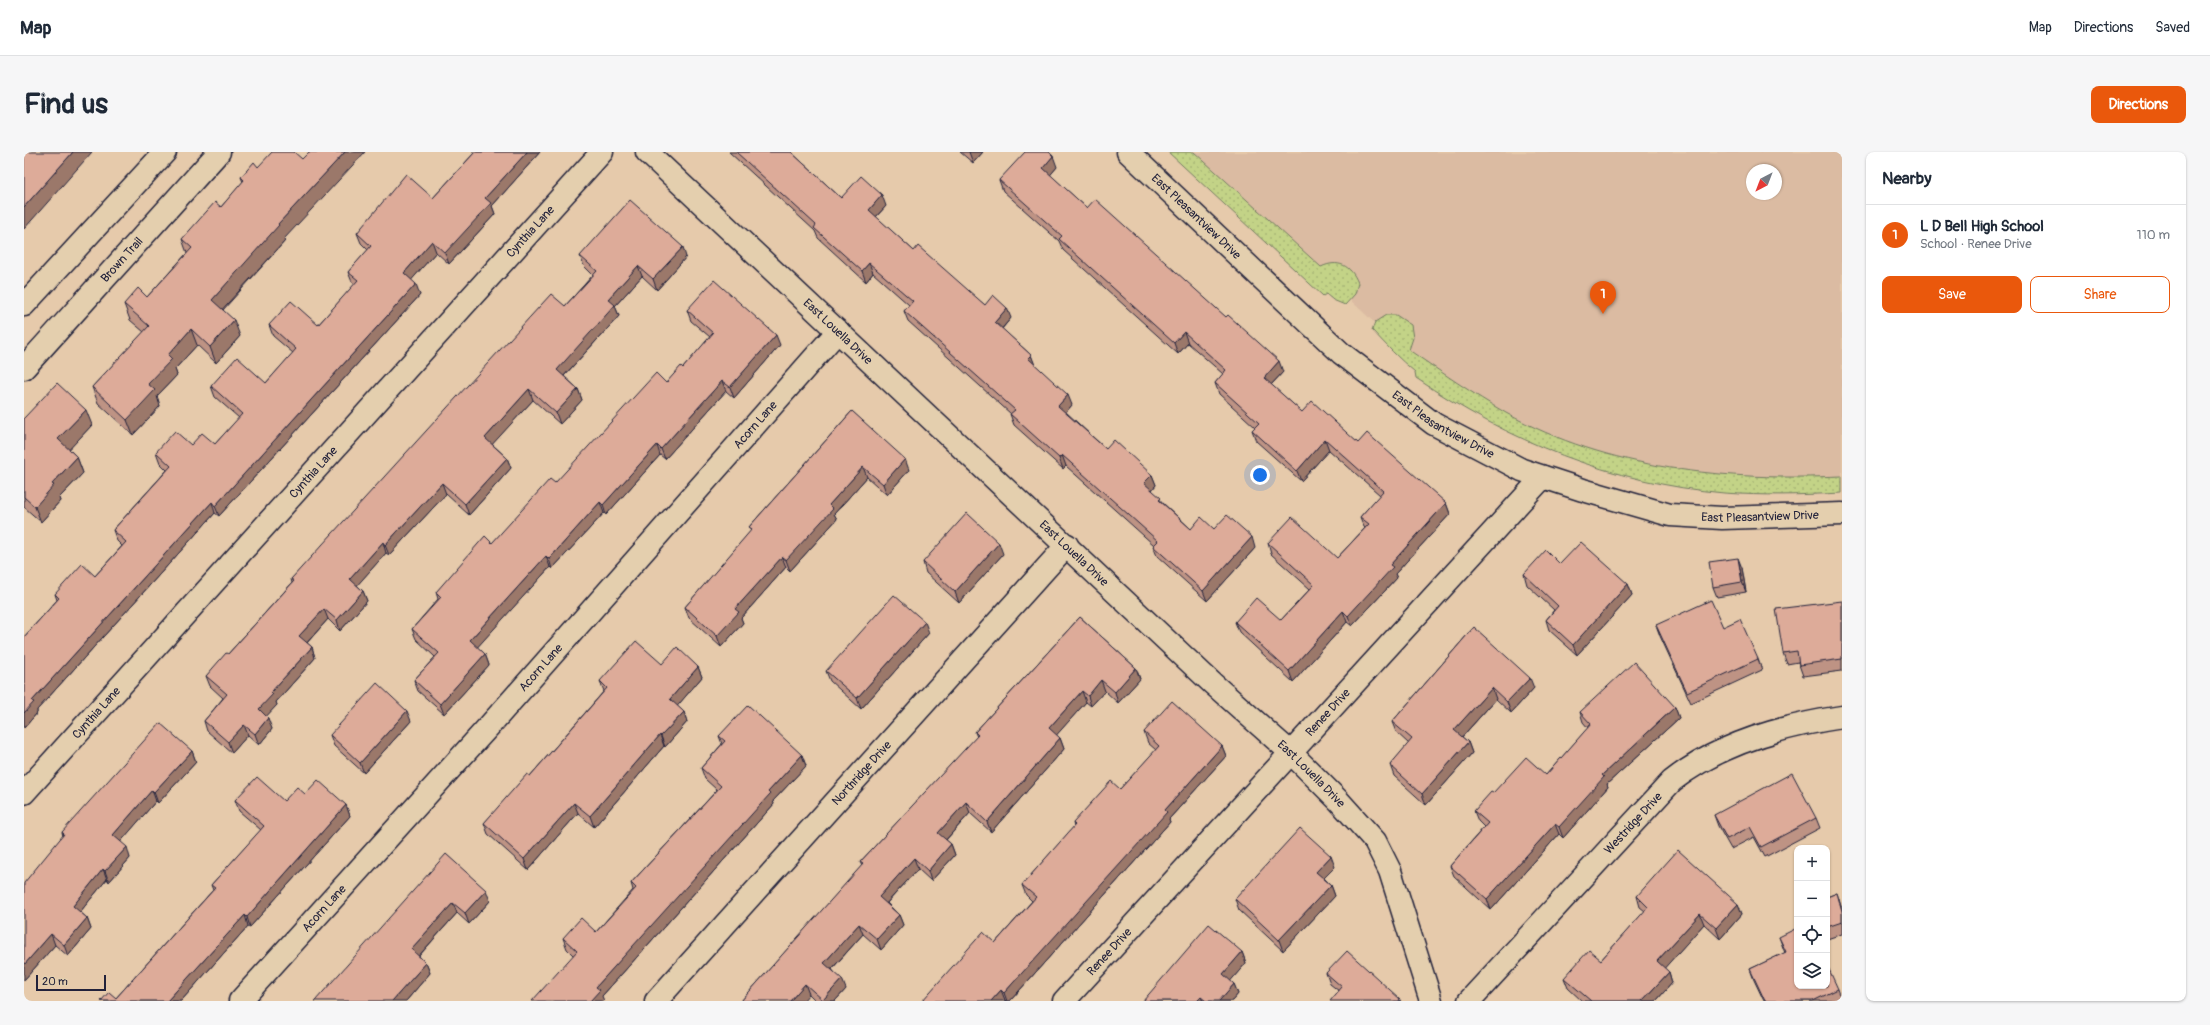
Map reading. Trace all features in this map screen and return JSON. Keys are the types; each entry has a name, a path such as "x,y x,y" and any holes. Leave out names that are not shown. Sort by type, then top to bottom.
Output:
{"street":[{"path":"24,305 165,152"},
{"name":"Brown Trail","path":"24,368 219,152"},
{"name":"Cynthia Lane","path":"24,793 602,152"},
{"name":"East Louella Drive","path":"646,152 1067,544 1212,683 1290,752 1339,801 1375,841 1390,871 1431,1001"},
{"name":"East Pleasantview Drive","path":"1128,152 1341,353 1434,424 1522,470 1576,489 1670,515 1722,518 1842,514"},
{"name":"Acorn Lane","path":"240,1001 490,725 838,331"},
{"name":"Renee Drive","path":"1064,1001 1542,477"},
{"name":"Northridge Drive","path":"656,1001 1067,544"},
{"name":"Westridge Drive","path":"1469,1001 1672,781 1693,764 1739,742 1805,722 1842,717"}],"shaded area":[{"path":"1182,152 1842,152 1842,484 1719,484 1536,437 1392,339 1333,284"}],"green space":[{"path":"1168,152 1194,152 1321,267 1338,264 1348,268 1358,283 1355,294 1345,305 1333,300 1326,294 1323,296"},
{"path":"1386,315 1396,315 1411,325 1413,338 1409,350 1494,406 1545,432 1586,448 1627,459 1670,468 1755,476 1842,476 1842,493 1753,495 1682,488 1642,480 1602,469 1562,455 1487,421 1451,401 1416,378 1415,372 1372,330 1375,322"}],"building":[{"path":"24,152 73,152 24,207"},
{"path":"272,152 294,152 302,159 309,152 345,152 278,224 279,225 212,300 234,320 210,347 191,329 168,355 172,359 148,384 155,390 127,420 92,387 149,326 124,304 138,288 147,297 192,248 182,239 215,202 221,207 244,180 241,177 254,162 258,167"},
{"path":"475,152 527,152 485,198 491,203 445,253 432,241 404,273 416,284 215,506 212,502 32,701 34,702 24,713 24,637 59,598 55,594 82,564 95,576 126,542 113,530 171,466 156,452 175,431 191,445 202,433 215,444 242,414 211,386 237,357 266,383 296,349 269,325 291,301 318,325 358,280 348,272 371,246 357,233 406,174 433,198"},
{"path":"736,152 791,152 841,198 861,176 882,195 869,210 914,251 918,246 985,305 993,295 1007,308 995,322 1031,355 1028,358 1068,395 1058,406 1106,449 1114,440 1152,475 1144,483 1161,498 1159,500 1191,529 1201,517 1214,529 1227,515 1252,537 1203,591 1153,546 1158,541 1062,455 1059,458 1010,414 1015,410 904,311 913,301 869,263 862,271 814,228 816,225"},
{"path":"1025,152 1049,152 1053,156 1043,168 1087,208 1095,199 1226,317 1228,315 1279,361 1264,378 1302,412 1312,401 1358,443 1367,433 1446,503 1390,565 1393,567 1348,616 1343,611 1289,671 1235,622 1256,598 1281,620 1314,585 1268,543 1292,517 1337,558 1369,524 1360,517 1383,491 1325,439 1297,471 1252,430 1259,423 1215,383 1226,370 1184,332 1174,343 1059,239 1062,236 999,180"},
{"path":"630,200 683,247 653,279 638,266 608,299 615,305 557,370 578,389 556,413 529,389 485,438 507,458 465,504 442,483 385,545 383,542 350,579 363,591 337,620 324,609 299,636 312,647 271,692 273,694 259,709 268,718 255,734 244,725 228,742 204,721 227,694 206,676 294,581 291,579 551,294 565,306 597,271 580,256"},
{"path":"714,280 776,335 730,387 722,381 661,449 657,445 603,505 600,502 549,559 546,556 470,640 485,654 440,704 414,680 439,653 412,629 441,597 436,592 485,536 492,543 550,479 555,483 656,373 666,383 681,366 683,368 713,333 687,310"},
{"path":"57,383 86,410 58,439 77,457 52,484 54,485 35,507 24,497 24,418"},
{"path":"852,411 905,459 883,484 863,467 829,505 833,509 786,560 782,557 735,609 739,612 717,636 685,607 752,529 749,527"},
{"path":"967,513 999,543 955,592 923,562"},
{"path":"1581,542 1628,584 1573,645 1546,620 1558,606 1524,574 1546,550 1560,564"},
{"path":"1738,558 1742,582 1713,587 1709,562"},
{"path":"894,595 925,622 857,698 826,671"},
{"path":"1711,600 1723,627 1740,619 1758,659 1687,692 1656,625"},
{"path":"1842,601 1842,659 1799,665 1797,651 1783,653 1776,609"},
{"path":"1080,617 1136,668 1115,692 1101,680 1088,696 1082,691 1049,728 1060,738 987,822 966,802 938,833 951,844 928,871 914,858 879,897 899,915 877,939 859,924 824,963 842,979 823,1000 805,984 790,1001 741,1001 863,864 860,862 978,735 975,732"},
{"path":"1474,627 1530,678 1507,702 1492,688 1454,730 1468,742 1422,794 1390,765 1412,739 1392,722"},
{"path":"636,641 662,664 677,647 698,667 670,699 684,712 661,736 660,735 590,816 574,803 524,859 484,823 527,774 530,776 607,688 600,681"},
{"path":"1634,662 1675,707 1602,775 1604,777 1559,827 1555,824 1487,899 1450,866 1488,823 1474,811 1491,792 1493,793 1526,757 1546,775 1591,724 1580,712"},
{"path":"377,683 407,711 360,763 330,735"},
{"path":"1172,701 1222,746 1165,810 1167,812 1004,993 1001,990 991,1001 922,1001 983,932 995,943 1036,897 1022,885 1075,825 1073,823 1111,781 1120,789 1159,746 1144,732"},
{"path":"748,705 802,755 768,792 770,794 596,987 600,990 590,1001 532,1001 577,951 563,938 581,918 596,932 636,888 631,883 721,786 701,768 725,741 719,736"},
{"path":"160,723 192,751 154,792 152,790 113,835 127,847 105,871 103,869 73,906 87,918 64,945 51,934 24,965 24,883 64,834 62,832"},
{"path":"1792,773 1816,818 1761,847 1750,827 1727,839 1714,815"},
{"path":"257,777 284,801 297,787 305,794 318,780 346,805 247,917 245,915 167,1001 101,1001 109,992 116,998 215,888 211,885 264,826 235,800"},
{"path":"1300,828 1331,856 1316,872 1331,885 1279,940 1235,899"},
{"path":"1678,850 1738,904 1716,928 1700,914 1657,961 1669,972 1642,1001 1591,1001 1564,978 1589,950 1601,960 1648,907 1637,896"},
{"path":"446,854 486,890 465,913 453,903 411,949 426,963 392,1001 315,1001"},
{"path":"1837,893 1842,911 1842,922 1830,926 1830,917 1830,896"},
{"path":"1209,924 1242,952 1223,974 1234,984 1219,1001 1206,1001 1201,997 1197,1001 1143,1001"},
{"path":"1794,930 1794,989 1830,989 1830,972 1838,989 1813,1001 1765,1001 1750,969 1786,952 1779,937"},
{"path":"1347,951 1400,999 1399,1001 1330,1001 1342,987 1326,973"}],"place":[{"name":"L D Bell High School","path":"1603,314"}]}
